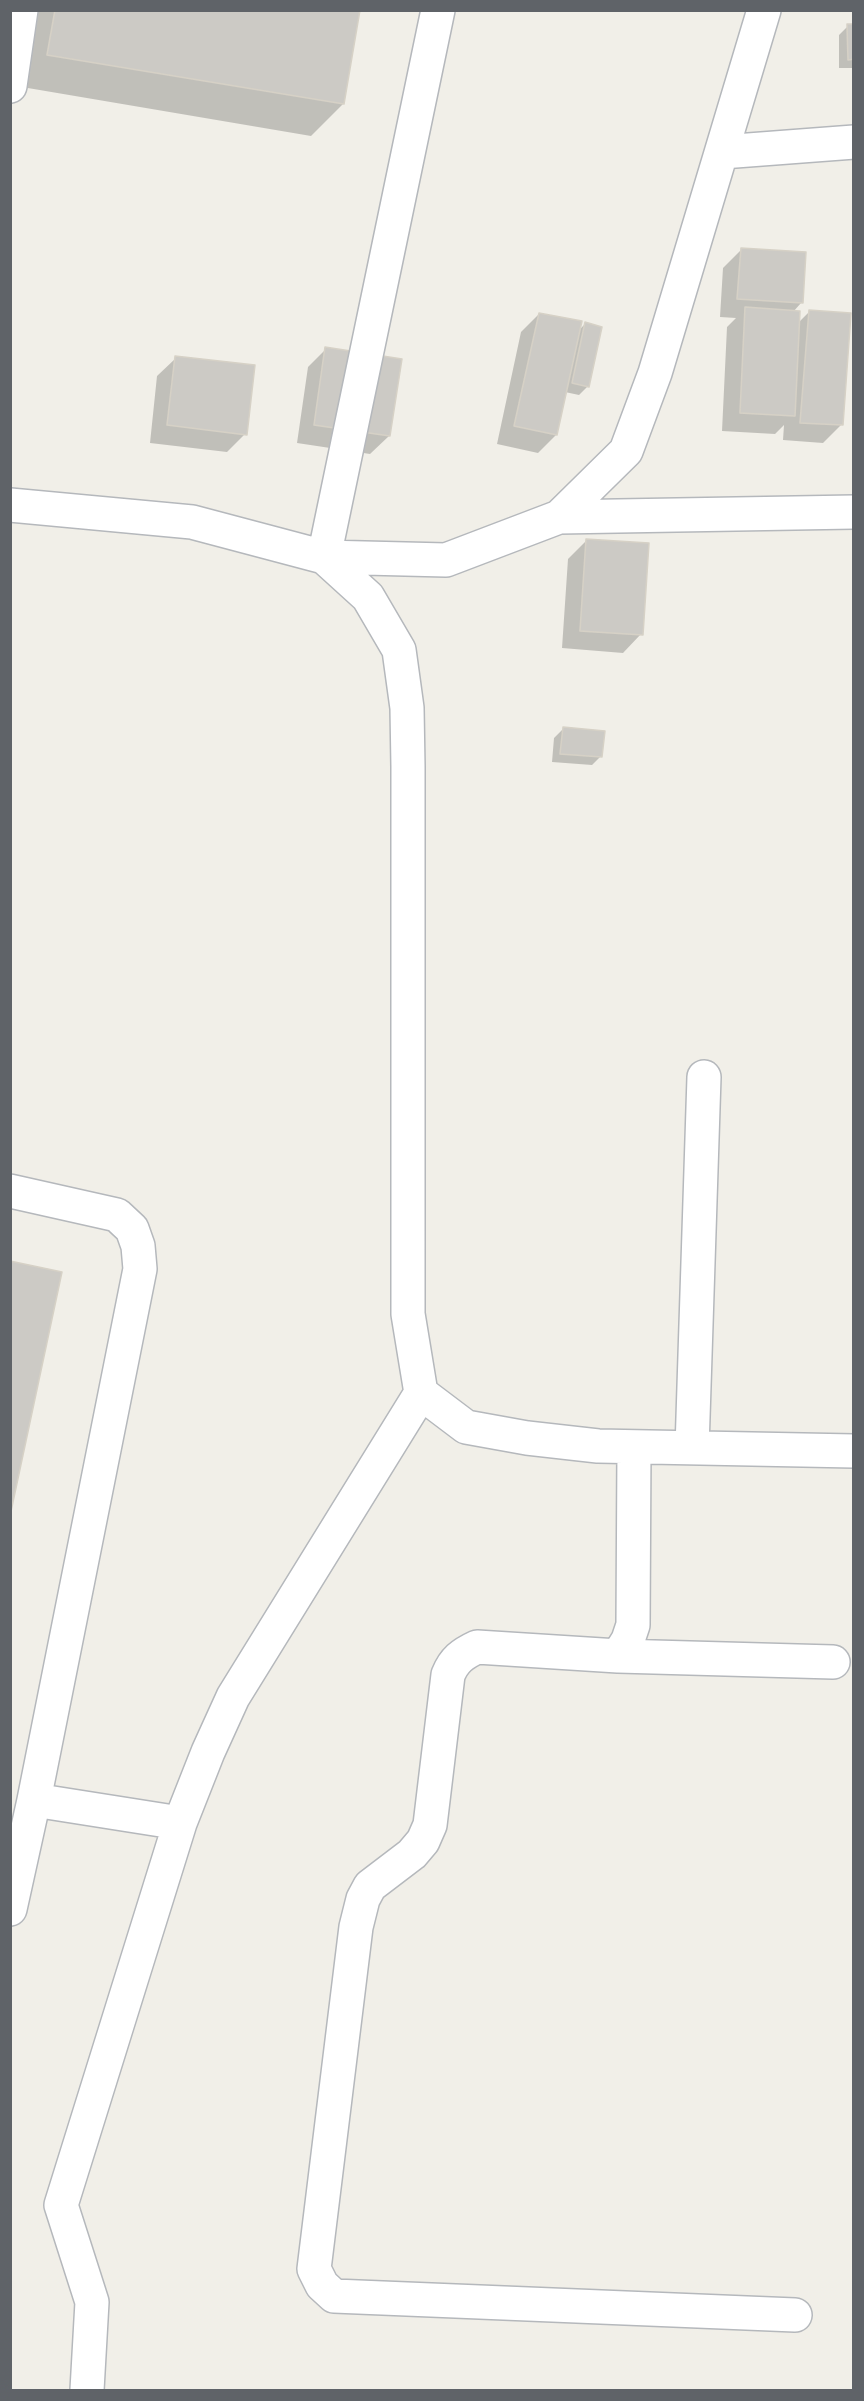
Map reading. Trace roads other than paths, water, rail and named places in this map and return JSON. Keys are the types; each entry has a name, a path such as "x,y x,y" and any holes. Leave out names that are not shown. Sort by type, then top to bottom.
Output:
{"street":[{"path":"10,86 21,10"},
{"path":"324,557 438,10"},
{"path":"559,518 626,451 655,373 764,10"},
{"path":"722,152 854,142"},
{"path":"10,505 192,522 324,557 446,560 559,518 854,512"},
{"path":"87,2391 92,2302 61,2205 180,1823 233,1697 422,1393 408,1314 407,708 399,650 368,597 324,557"},
{"path":"692,1448 704,1077"},
{"path":"10,1191 117,1215 132,1230 138,1246 140,1269 34,1800 10,1909"},
{"path":"422,1393 466,1427 551,1441 598,1446 854,1451"},
{"path":"618,1656 628,1640 633,1624 634,1447"},
{"path":"795,2315 334,2296 322,2285 314,2269 356,1927 363,1899 370,1886 412,1854 423,1841 430,1825 448,1675 453,1662 464,1653 477,1647 618,1656 833,1662"},
{"path":"34,1800 180,1823"}]}
